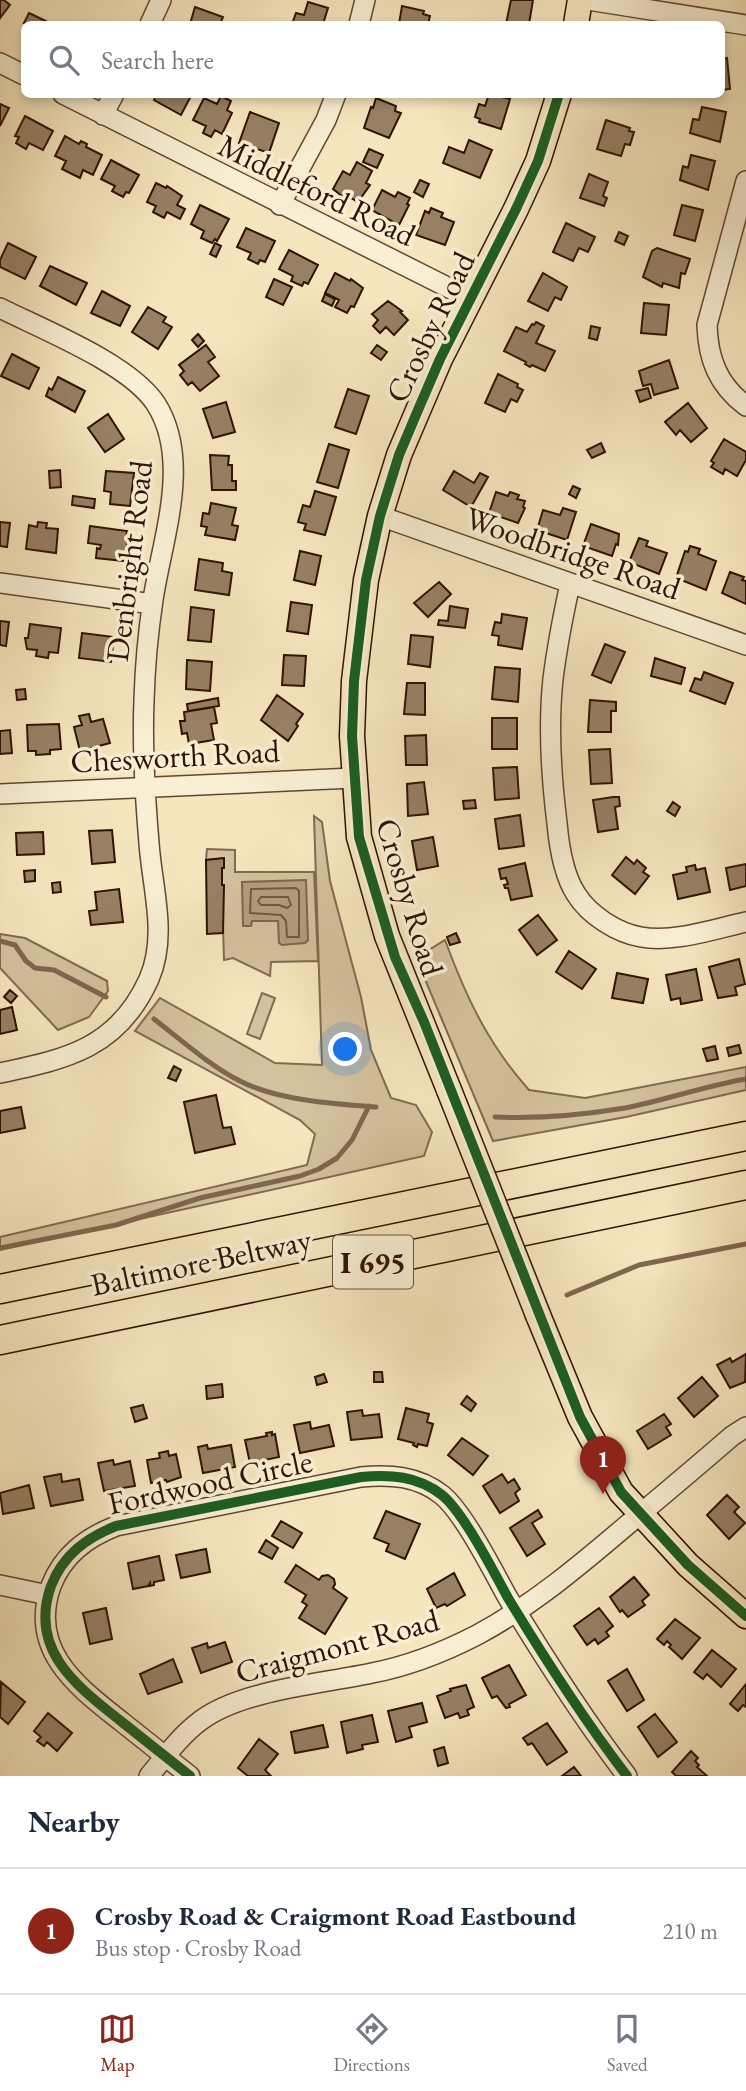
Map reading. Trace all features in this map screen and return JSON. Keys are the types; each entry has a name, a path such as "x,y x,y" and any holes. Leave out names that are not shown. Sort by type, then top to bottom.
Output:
{"highway":[{"name":"Baltimore Beltway","path":"0,1289 746,1136"},
{"name":"Baltimore Beltway","path":"0,1340 746,1185"}],"main road":[{"path":"576,21 580,0"},
{"name":"Crosby Road","path":"558,98 538,161 440,359 408,432 380,516 366,580 354,681 353,778 359,837 387,936 580,1417 621,1492 688,1565 746,1616"}],"street":[{"path":"151,21 161,0"},
{"path":"360,21 365,0"},
{"path":"588,0 721,21"},
{"path":"725,22 746,25"},
{"path":"0,63 21,74"},
{"name":"Middleford Road","path":"70,98 471,299"},
{"path":"103,115 112,98"},
{"path":"280,205 326,120 334,98"},
{"path":"746,181 707,325 712,364 721,381 746,406"},
{"name":"Denbright Road","path":"0,308 128,375 156,404 172,448 174,472 152,604 144,700 144,787 158,935 156,957 149,979 126,1015 92,1045 72,1056 0,1073"},
{"name":"Woodbridge Road","path":"380,516 746,645"},
{"path":"0,583 152,604"},
{"path":"570,584 553,681 551,734 553,788 559,838 566,871 575,893 587,908 603,920 624,932 641,937 670,937 746,922"},
{"name":"Chesworth Road","path":"0,794 353,778"},
{"name":"Craigmont Road","path":"149,1776 200,1721 235,1703 411,1663 445,1651 517,1612 580,1565 746,1427"},
{"name":"Fordwood Circle","path":"190,1776 81,1689 64,1671 53,1652 45,1614 48,1595 62,1564 93,1536 116,1526 382,1475 402,1476 425,1484 443,1496 458,1514 517,1612 609,1753 627,1776"},
{"path":"0,1586 48,1595"}],"shaded area":[{"path":"314,816 322,822 330,881 361,997 371,1050 391,1098 416,1105 432,1132 424,1156 0,1250 0,1237 307,1165 315,1134 300,1120 135,1031 160,998 275,1063 322,1065"},
{"path":"207,849 235,850 235,872 314,872 318,961 271,962 270,976 233,958 224,960 224,858 206,860"},
{"path":"0,934 25,938 107,981 108,991 89,1017 58,1030 0,968"},
{"path":"445,940 461,981 490,1037 529,1090 585,1098 746,1067 746,1090 626,1117 493,1141 416,958"},
{"path":"262,993 275,998 260,1039 247,1034"}],"water":[{"path":"306,880 308,940 305,943 279,943 278,921 252,921 251,926 243,926 242,882"}],"building":[{"path":"0,0 10,5 0,18"},
{"path":"511,0 533,0 530,21 507,21"},
{"path":"308,2 328,8 324,21 293,21 296,13 304,15"},
{"path":"402,6 424,11 423,14 430,16 429,21 400,21"},
{"path":"195,7 223,17 221,21 191,21"},
{"path":"29,13 46,21 25,21"},
{"path":"725,58 730,89 725,90"},
{"path":"155,98 190,98 181,115"},
{"path":"204,98 217,104 220,98 231,101 227,110 232,113 222,134 215,130 211,137 203,133 206,126 193,120"},
{"path":"376,98 396,106 395,111 401,113 389,138 364,128"},
{"path":"488,98 510,99 501,129 479,122 480,119 475,117 479,104 485,106"},
{"path":"0,104 9,108 0,126"},
{"path":"702,107 726,112 720,142 690,133 693,119 699,120"},
{"path":"250,112 279,123 269,153 239,143"},
{"path":"25,116 53,131 43,150 29,143 26,149 16,143 19,137 15,136"},
{"path":"606,120 630,128 629,131 634,132 630,145 625,144 621,156 597,149"},
{"path":"65,136 79,144 81,141 87,144 86,147 102,155 93,175 83,170 80,178 62,169 66,161 55,156"},
{"path":"469,140 492,150 480,178 443,163 449,147 464,153"},
{"path":"369,149 383,155 377,168 363,162"},
{"path":"691,155 715,161 708,190 680,180 683,166 688,168"},
{"path":"111,160 139,175 129,193 126,192 123,197 112,191 115,186 101,179"},
{"path":"357,162 372,171 366,183 370,185 358,202 349,197 347,200 333,189 343,171 350,175"},
{"path":"589,174 608,182 603,196 607,198 604,206 580,198"},
{"path":"420,180 429,184 423,197 414,192"},
{"path":"156,183 166,188 167,186 182,196 177,205 185,209 180,219 167,212 164,218 153,212 156,206 147,202"},
{"path":"382,190 395,197 398,192 410,198 399,225 372,210"},
{"path":"200,205 229,219 217,241 215,239 212,243 201,238 204,231 191,224"},
{"path":"682,205 703,210 695,241 674,235"},
{"path":"431,208 443,213 441,217 454,222 445,245 416,235 425,211 429,213"},
{"path":"566,223 595,237 588,252 579,248 573,261 553,252"},
{"path":"246,228 275,241 265,262 260,260 258,264 248,259 251,253 237,247"},
{"path":"619,232 628,236 624,245 615,241"},
{"path":"8,243 36,257 25,279 0,267 0,260"},
{"path":"215,243 221,246 216,257 210,254"},
{"path":"657,248 690,259 685,274 681,273 679,288 663,283 662,287 643,277 652,251"},
{"path":"289,250 318,265 308,284 304,282 302,286 291,281 293,276 279,269"},
{"path":"50,266 87,283 76,305 40,286"},
{"path":"335,273 350,281 351,279 363,288 354,307 351,306 347,313 335,307 339,300 325,293"},
{"path":"543,273 567,287 561,300 555,297 548,311 528,301"},
{"path":"274,279 292,287 283,305 266,297"},
{"path":"102,291 130,306 120,326 91,313"},
{"path":"325,294 335,299 332,306 322,301"},
{"path":"388,301 402,311 400,312 408,320 394,335 386,327 380,333 373,326 378,320 372,314"},
{"path":"644,303 669,305 666,335 641,333"},
{"path":"148,307 166,317 163,322 172,327 158,349 132,332"},
{"path":"536,322 544,326 536,343 555,351 545,371 532,365 530,367 526,362 504,351 516,327 527,332"},
{"path":"591,326 600,328 597,340 589,338"},
{"path":"198,334 204,341 198,347 192,340"},
{"path":"206,345 215,357 208,362 219,376 200,391 192,382 188,385 180,375 184,371 179,365"},
{"path":"377,345 387,352 381,360 371,353"},
{"path":"12,354 39,368 29,389 1,376"},
{"path":"669,360 678,388 654,395 651,384 643,386 639,371"},
{"path":"498,374 518,384 517,387 523,390 517,402 511,399 505,412 485,403"},
{"path":"58,377 85,391 75,412 46,396"},
{"path":"648,388 651,398 640,402 636,391"},
{"path":"348,389 369,396 356,434 335,427"},
{"path":"226,402 235,432 213,438 203,409"},
{"path":"688,403 707,428 691,442 680,430 676,435 665,422"},
{"path":"108,414 124,439 105,452 88,428"},
{"path":"724,439 746,452 746,460 737,476 725,469 723,474 711,467 714,463 711,461"},
{"path":"601,443 605,452 592,458 587,450"},
{"path":"329,444 349,450 338,488 317,482"},
{"path":"210,455 229,456 228,465 232,465 232,481 236,481 236,490 212,490"},
{"path":"60,470 61,487 50,488 49,471"},
{"path":"106,471 134,473 130,506 110,504 111,492 104,491"},
{"path":"454,471 474,483 480,473 488,477 471,507 443,490"},
{"path":"573,486 580,489 576,498 569,494"},
{"path":"315,491 336,497 325,535 304,530 306,524 298,522 303,505 310,507"},
{"path":"496,492 508,496 510,492 519,495 517,499 525,501 525,508 518,523 489,513"},
{"path":"73,496 95,499 94,508 72,505"},
{"path":"211,503 236,508 232,525 238,526 235,540 205,535 207,527 201,526 203,513 209,514"},
{"path":"563,508 576,512 567,540 537,530 543,510 560,515"},
{"path":"0,522 10,523 7,547 0,546"},
{"path":"38,522 47,523 46,528 58,529 56,553 26,549 29,525 37,527"},
{"path":"591,524 619,534 618,545 616,544 612,556 583,546"},
{"path":"90,526 127,531 128,541 123,561 96,558 97,548 100,549 101,545 88,543"},
{"path":"639,538 648,541 646,546 667,553 659,574 629,562"},
{"path":"690,546 700,549 698,554 716,561 706,590 676,578 685,551 688,552"},
{"path":"300,551 321,556 315,585 294,580"},
{"path":"199,559 223,563 222,571 232,573 229,595 195,590"},
{"path":"730,572 744,577 742,580 746,581 746,604 722,593"},
{"path":"439,582 451,594 428,617 414,603"},
{"path":"291,602 312,605 308,634 287,631"},
{"path":"450,606 468,609 465,628 438,625 439,620 448,621"},
{"path":"191,607 214,610 211,642 188,640"},
{"path":"502,614 527,618 522,649 498,645 499,636 492,635 495,622 501,623"},
{"path":"0,621 9,622 6,646 0,645"},
{"path":"30,624 61,628 58,653 49,652 48,658 36,656 37,650 27,649 25,638 28,638"},
{"path":"82,633 114,637 111,662 79,658"},
{"path":"411,635 433,637 430,667 408,664"},
{"path":"605,644 625,652 611,683 592,675"},
{"path":"284,655 306,656 304,686 282,685"},
{"path":"655,658 685,668 681,684 651,676"},
{"path":"187,660 212,662 210,691 186,689"},
{"path":"495,667 520,669 518,702 492,699"},
{"path":"704,672 733,683 725,704 690,691 695,678 701,680"},
{"path":"407,683 425,683 425,715 404,714"},
{"path":"25,689 26,699 17,700 16,690"},
{"path":"277,695 303,714 288,741 261,720"},
{"path":"218,698 219,706 188,711 187,704"},
{"path":"590,700 616,702 616,711 611,711 611,732 588,732"},
{"path":"214,707 217,723 211,724 214,740 189,744 187,733 182,734 180,721 185,721 184,712"},
{"path":"89,714 91,722 103,719 110,743 80,751 74,727 82,725 79,716"},
{"path":"492,718 517,718 517,749 492,749"},
{"path":"59,724 61,749 50,750 50,754 36,755 36,751 28,751 27,725"},
{"path":"10,730 12,753 0,754 0,731"},
{"path":"426,735 427,765 406,765 405,736"},
{"path":"610,749 612,783 591,784 589,750"},
{"path":"517,767 519,798 495,800 493,768"},
{"path":"424,782 428,814 408,816 407,784"},
{"path":"619,797 620,806 615,807 618,829 598,832 593,800"},
{"path":"475,800 476,808 464,809 463,801"},
{"path":"673,802 680,807 675,816 667,811"},
{"path":"520,815 524,846 499,849 495,819"},
{"path":"112,830 115,862 92,864 89,831"},
{"path":"43,832 44,854 17,855 16,833"},
{"path":"433,837 438,866 417,870 412,841"},
{"path":"626,857 634,864 637,860 646,868 643,872 649,876 635,894 612,875"},
{"path":"224,858 223,933 207,934 206,860"},
{"path":"525,863 532,896 511,900 508,888 504,885 508,884 506,878 501,879 499,869"},
{"path":"746,864 746,886 730,890 726,868"},
{"path":"695,865 696,870 705,868 710,892 678,899 673,875 687,872 686,867"},
{"path":"35,870 35,881 25,882 24,871"},
{"path":"60,882 61,892 53,893 52,883"},
{"path":"119,889 123,922 91,925 89,911 97,910 95,892"},
{"path":"538,915 557,940 537,955 519,930"},
{"path":"456,933 460,942 450,945 447,937"},
{"path":"569,951 596,969 582,989 556,972"},
{"path":"739,959 745,984 735,987 737,995 718,998 709,967"},
{"path":"696,969 702,1000 681,1004 680,998 671,1000 666,975"},
{"path":"617,973 648,979 643,1003 612,998"},
{"path":"10,990 17,996 11,1003 4,997"},
{"path":"12,1007 17,1030 0,1034 0,1010"},
{"path":"739,1045 741,1053 729,1056 727,1048"},
{"path":"715,1046 718,1059 707,1061 703,1049"},
{"path":"174,1066 181,1070 176,1081 168,1078"},
{"path":"216,1095 223,1128 231,1127 235,1144 195,1153 184,1102"},
{"path":"21,1107 25,1128 0,1133 0,1111"},
{"path":"746,1354 745,1382 730,1388 717,1365 730,1358 732,1362"},
{"path":"374,1372 382,1372 383,1382 374,1382"},
{"path":"324,1374 327,1382 317,1385 315,1377"},
{"path":"702,1377 718,1396 694,1417 678,1398"},
{"path":"222,1384 223,1397 207,1399 206,1386"},
{"path":"467,1396 476,1404 471,1411 461,1404"},
{"path":"143,1405 147,1418 135,1422 131,1408"},
{"path":"406,1408 429,1414 427,1422 433,1424 427,1446 418,1444 417,1447 414,1443 398,1439"},
{"path":"362,1410 363,1416 379,1414 382,1437 351,1440 347,1412"},
{"path":"664,1414 671,1424 666,1427 671,1435 648,1449 637,1431"},
{"path":"310,1422 311,1429 329,1425 334,1446 300,1453 294,1425"},
{"path":"272,1432 272,1435 275,1434 279,1457 250,1463 245,1440 267,1436 266,1433"},
{"path":"462,1438 488,1456 473,1475 448,1455"},
{"path":"207,1445 208,1449 231,1445 235,1467 203,1473 198,1447"},
{"path":"168,1451 169,1456 176,1454 181,1477 167,1482 151,1483 147,1460 160,1458 159,1453"},
{"path":"113,1460 114,1465 130,1461 135,1486 104,1491 98,1463"},
{"path":"61,1474 62,1482 79,1479 83,1500 51,1506 44,1477"},
{"path":"502,1474 508,1483 514,1479 520,1489 515,1493 519,1501 500,1513 483,1486"},
{"path":"29,1485 34,1508 3,1514 0,1493"},
{"path":"727,1495 739,1507 734,1512 745,1523 729,1539 707,1515"},
{"path":"538,1510 542,1517 532,1523 545,1544 527,1556 510,1528"},
{"path":"386,1511 420,1524 405,1559 386,1551 389,1544 374,1538"},
{"path":"281,1521 302,1533 293,1548 272,1536"},
{"path":"266,1540 278,1548 272,1559 259,1552"},
{"path":"206,1549 210,1572 181,1578 176,1555"},
{"path":"159,1556 164,1580 133,1589 128,1563"},
{"path":"296,1565 319,1580 328,1575 334,1579 333,1588 347,1598 325,1634 299,1618 307,1605 302,1602 306,1595 285,1582"},
{"path":"454,1573 465,1595 447,1606 445,1604 436,1608 427,1589"},
{"path":"634,1577 649,1595 642,1601 645,1605 628,1617 622,1610 620,1612 610,1597"},
{"path":"106,1608 112,1639 90,1644 83,1613"},
{"path":"599,1608 613,1626 606,1632 609,1636 598,1644 595,1639 587,1645 574,1626"},
{"path":"675,1619 700,1638 682,1659 669,1647 671,1645 667,1641 664,1645 657,1639"},
{"path":"225,1642 232,1662 201,1673 192,1648 207,1643 208,1648"},
{"path":"712,1650 736,1669 721,1687 707,1674 703,1679 694,1672"},
{"path":"173,1659 182,1682 148,1694 140,1674"},
{"path":"509,1665 526,1695 506,1708 497,1696 492,1698 482,1678"},
{"path":"627,1669 644,1700 627,1711 608,1681"},
{"path":"1,1682 25,1702 8,1724 0,1717"},
{"path":"746,1684 746,1707 743,1705 738,1711 730,1704"},
{"path":"466,1685 474,1707 467,1710 469,1715 460,1718 458,1713 445,1718 437,1696"},
{"path":"422,1703 427,1722 409,1727 412,1737 396,1742 388,1711"},
{"path":"48,1713 72,1733 57,1751 47,1742 44,1746 37,1741 41,1737 34,1731"},
{"path":"655,1714 677,1742 658,1757 638,1727"},
{"path":"372,1715 378,1742 362,1745 363,1749 347,1753 341,1722"},
{"path":"547,1723 567,1752 547,1765 532,1743 528,1745 523,1738"},
{"path":"323,1725 328,1747 295,1753 291,1732"},
{"path":"259,1739 278,1754 265,1770 271,1776 248,1776 238,1768"},
{"path":"444,1747 448,1763 438,1766 434,1750"},
{"path":"691,1751 698,1758 695,1761 699,1765 697,1767 707,1776 676,1776 672,1772"},
{"path":"574,1767 581,1776 562,1776"}],"waterway":[{"path":"0,941 15,945 26,961 35,968 54,970 106,997"},
{"path":"154,1019 216,1067 253,1087 305,1100 376,1107"},
{"path":"495,1117 544,1117 609,1110 746,1079"},
{"path":"0,1248 116,1225 200,1198 300,1176 319,1169 337,1158 352,1140 369,1106"},
{"path":"567,1295 639,1265 746,1244"}],"cycle path":[{"path":"558,98 538,161 440,359 399,455 380,516 366,580 354,681 352,736 359,837 395,957 424,1022 580,1417 621,1492 688,1565 746,1616"},
{"path":"190,1776 89,1695 61,1665 46,1630 46,1609 51,1586 62,1565 85,1542 116,1526 361,1477 383,1476 413,1480 433,1489 451,1503 469,1528 508,1598 551,1666 627,1776"}],"place":[{"name":"Crosby Road & Craigmont Road Eastbound","path":"603,1494"}]}
